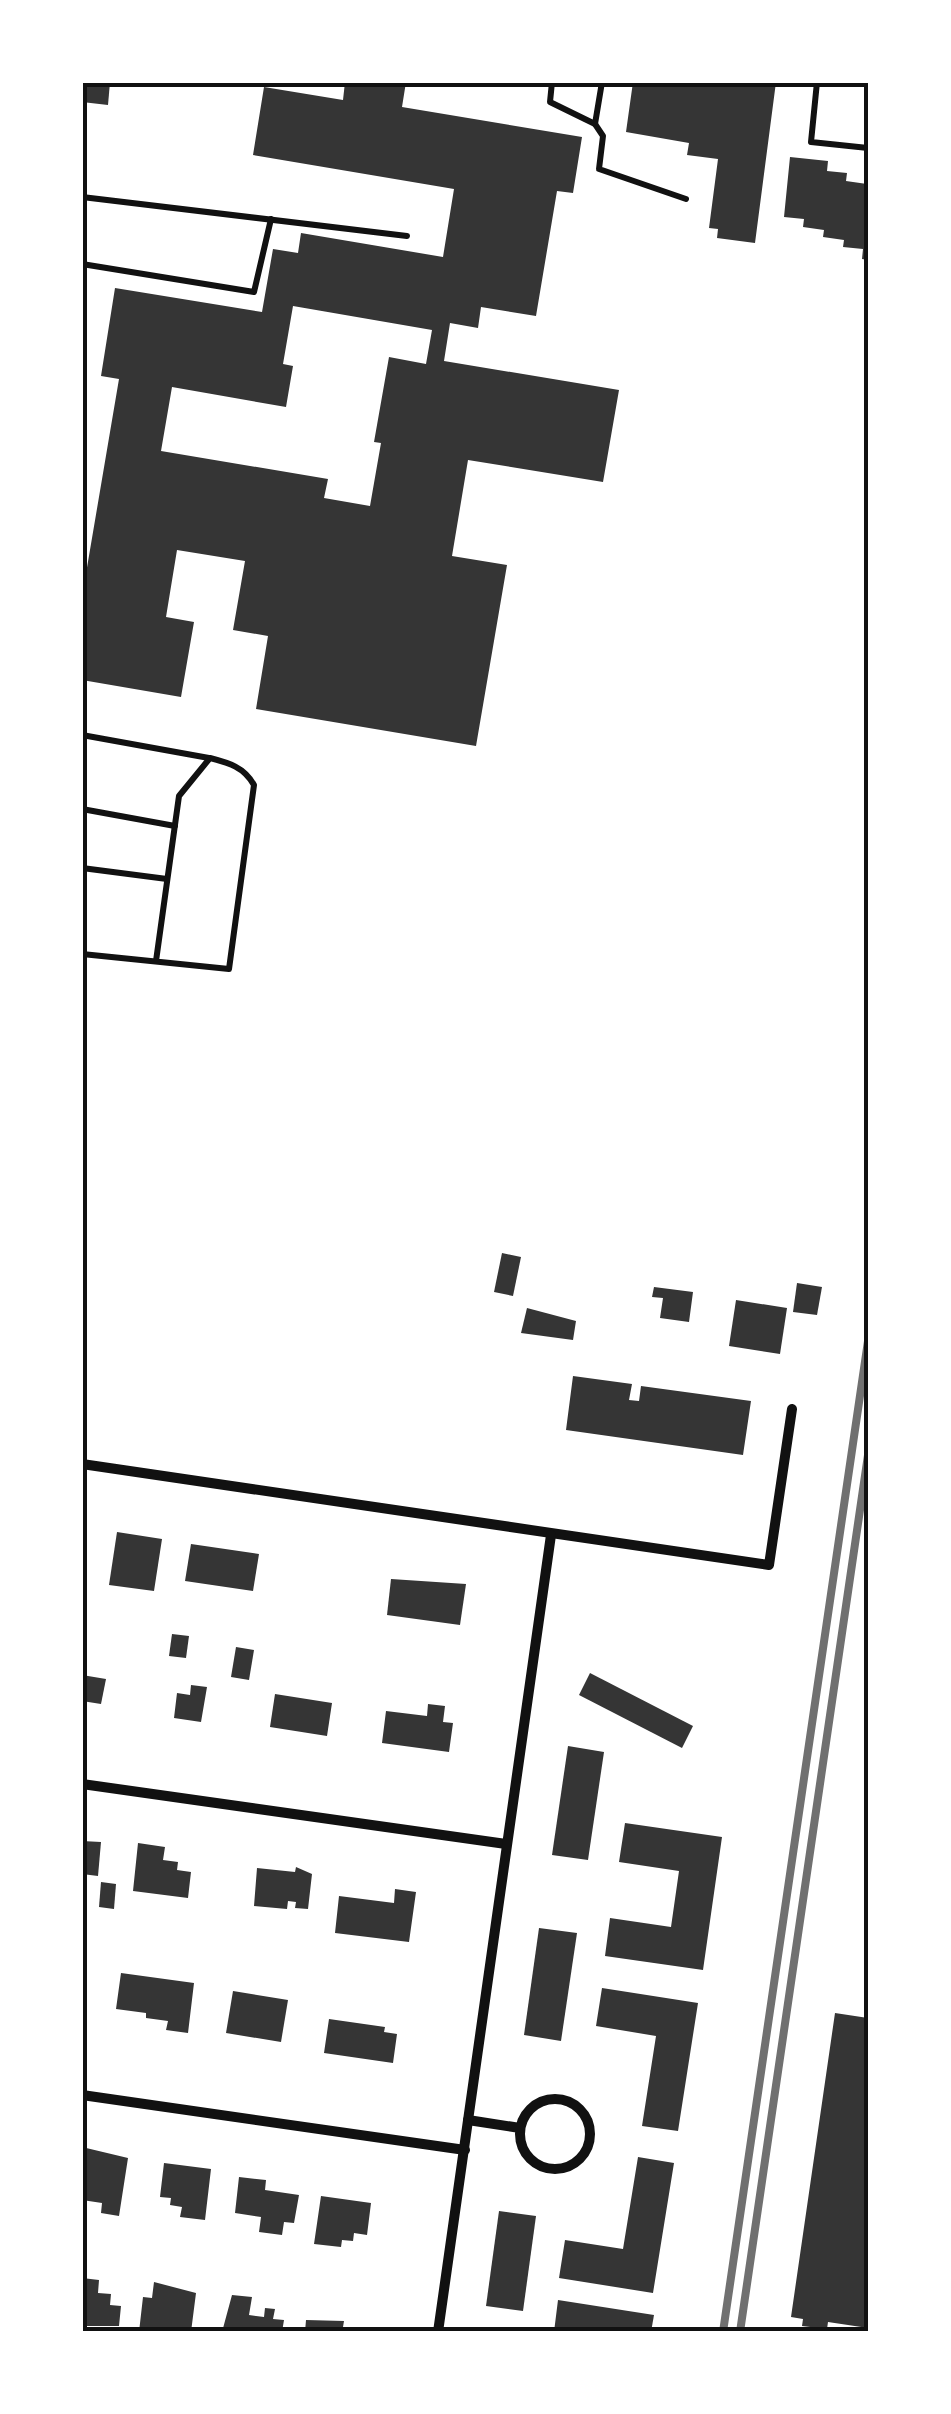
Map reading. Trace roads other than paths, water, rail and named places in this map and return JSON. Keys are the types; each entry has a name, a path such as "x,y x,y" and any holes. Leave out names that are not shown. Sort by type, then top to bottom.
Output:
{"street":[{"path":"82,1464 768,1565 792,1408"},
{"path":"438,2332 550,1535"},
{"path":"82,1784 506,1844"},
{"path":"82,2095 465,2150"},
{"path":"562,2099 582,2110 590,2143 576,2162 554,2170 542,2167 524,2152 520,2128 530,2108 540,2102 562,2099"},
{"path":"468,2120 520,2128"}],"lane":[{"path":"552,82 550,102 595,124 602,136 599,170 686,199"},
{"path":"595,124 602,82"},
{"path":"817,82 810,142 868,148"},
{"path":"82,197 408,236"},
{"path":"82,264 254,292 271,219"},
{"path":"82,735 210,758 247,772 254,785 229,970 82,954"},
{"path":"156,961 179,796 210,758"},
{"path":"82,809 175,826"},
{"path":"82,868 167,879"}],"railway":[{"path":"723,2332 868,1341"},
{"path":"740,2332 868,1455"}]}
